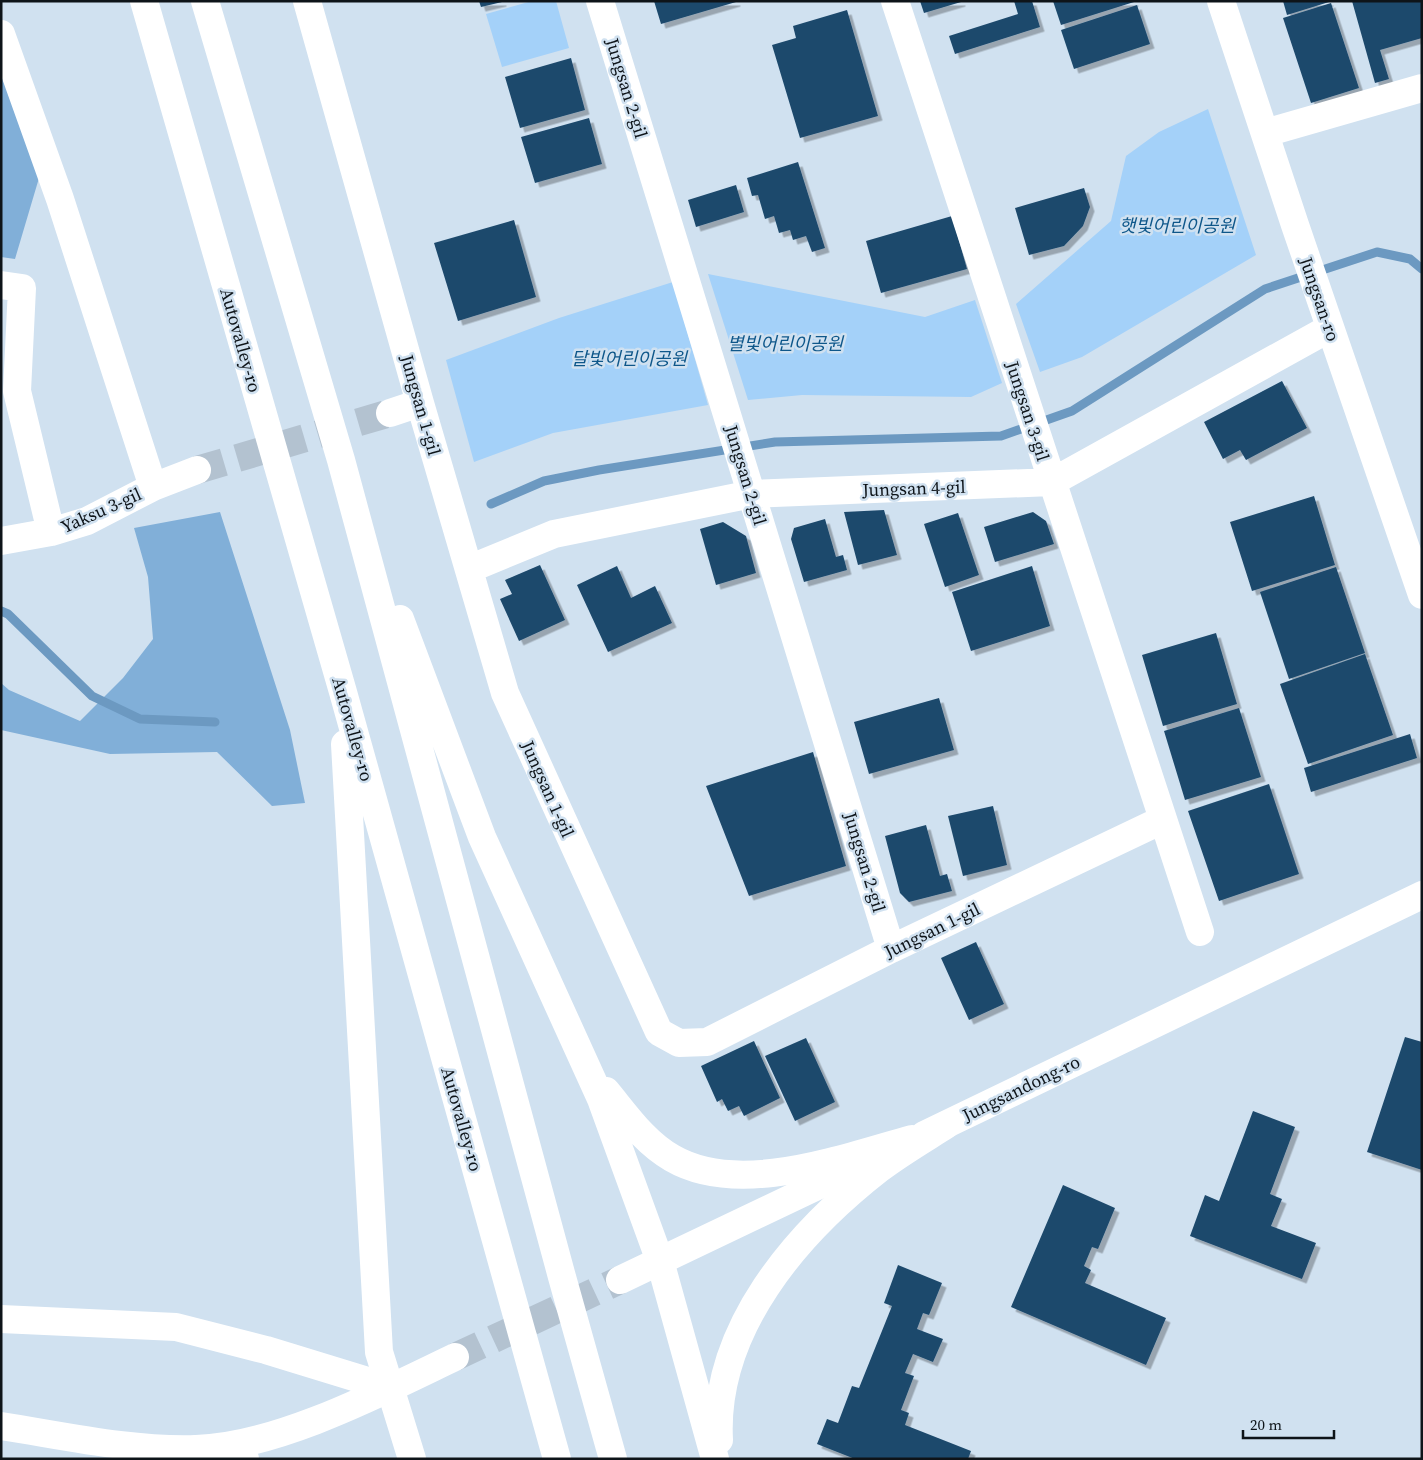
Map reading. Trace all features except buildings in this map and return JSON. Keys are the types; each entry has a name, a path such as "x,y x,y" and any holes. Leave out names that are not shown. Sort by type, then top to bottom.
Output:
{"main road":[{"name":"Autovalley-ro","path":"144,1 342,692 557,1459"},
{"path":"205,1 341,460 554,1248 614,1459"},
{"name":"Jungsan 1-gil","path":"307,1 420,403 505,693 659,1032 679,1043 707,1042 891,949 1162,820"},
{"name":"Jungsan 2-gil","path":"600,1 891,949"},
{"name":"Jungsan 3-gil","path":"896,1 1200,932"},
{"name":"Jungsan-ro","path":"1221,1 1295,225 1422,595"},
{"path":"1,34 63,208 153,487"},
{"path":"1265,133 1422,88"},
{"path":"1,285 22,288 17,390 51,532"},
{"name":"Jungsan 4-gil","path":"465,558 554,534 752,494 1048,471 1330,328"},
{"path":"390,413 420,403"},
{"path":"341,460 482,837 601,1099 660,1261 715,1459"},
{"name":"Yaksu 3-gil","path":"1,541 51,532 86,520 153,487 197,470"},
{"path":"342,692 379,1352 412,1459"},
{"name":"Jungsandong-ro","path":"620,1280 1422,895"},
{"path":"588,1068 642,1135 672,1158 700,1171 738,1174 788,1171 934,1130"},
{"path":"720,1459 718,1426 721,1388 742,1327 773,1276 824,1216 880,1169 934,1130"},
{"path":"1,1319 176,1327 266,1350 390,1388"},
{"path":"197,1449 255,1441 312,1421 455,1358"},
{"path":"1,1426 121,1444 197,1449 245,1459"}],"green space":[{"path":"532,1 556,1 569,48 502,67 486,14"},
{"name":"햇빛어린이공원","path":"1208,109 1256,255 1082,357 1040,372 1016,304 1111,221 1126,156 1159,132"},
{"name":"별빛어린이공원","path":"708,274 925,317 975,300 1002,383 971,397 802,395 748,400"},
{"name":"달빛어린이공원","path":"673,282 708,405 553,433 474,462 446,360 559,318"}],"shaded area":[{"path":"1,68 39,178 15,259 1,257"},
{"path":"220,512 290,730 305,803 272,806 217,752 110,754 1,730 1,683 9,690 80,721 123,678 153,639 148,577 134,528"}],"waterway":[{"path":"491,504 544,481 599,470 775,442 1001,436 1072,411 1265,289 1377,252 1410,259 1422,269"},
{"path":"1,611 8,614 92,696 140,719 215,722"}],"tunnel":[{"path":"197,470 390,413"},
{"path":"455,1357 620,1280"}]}
